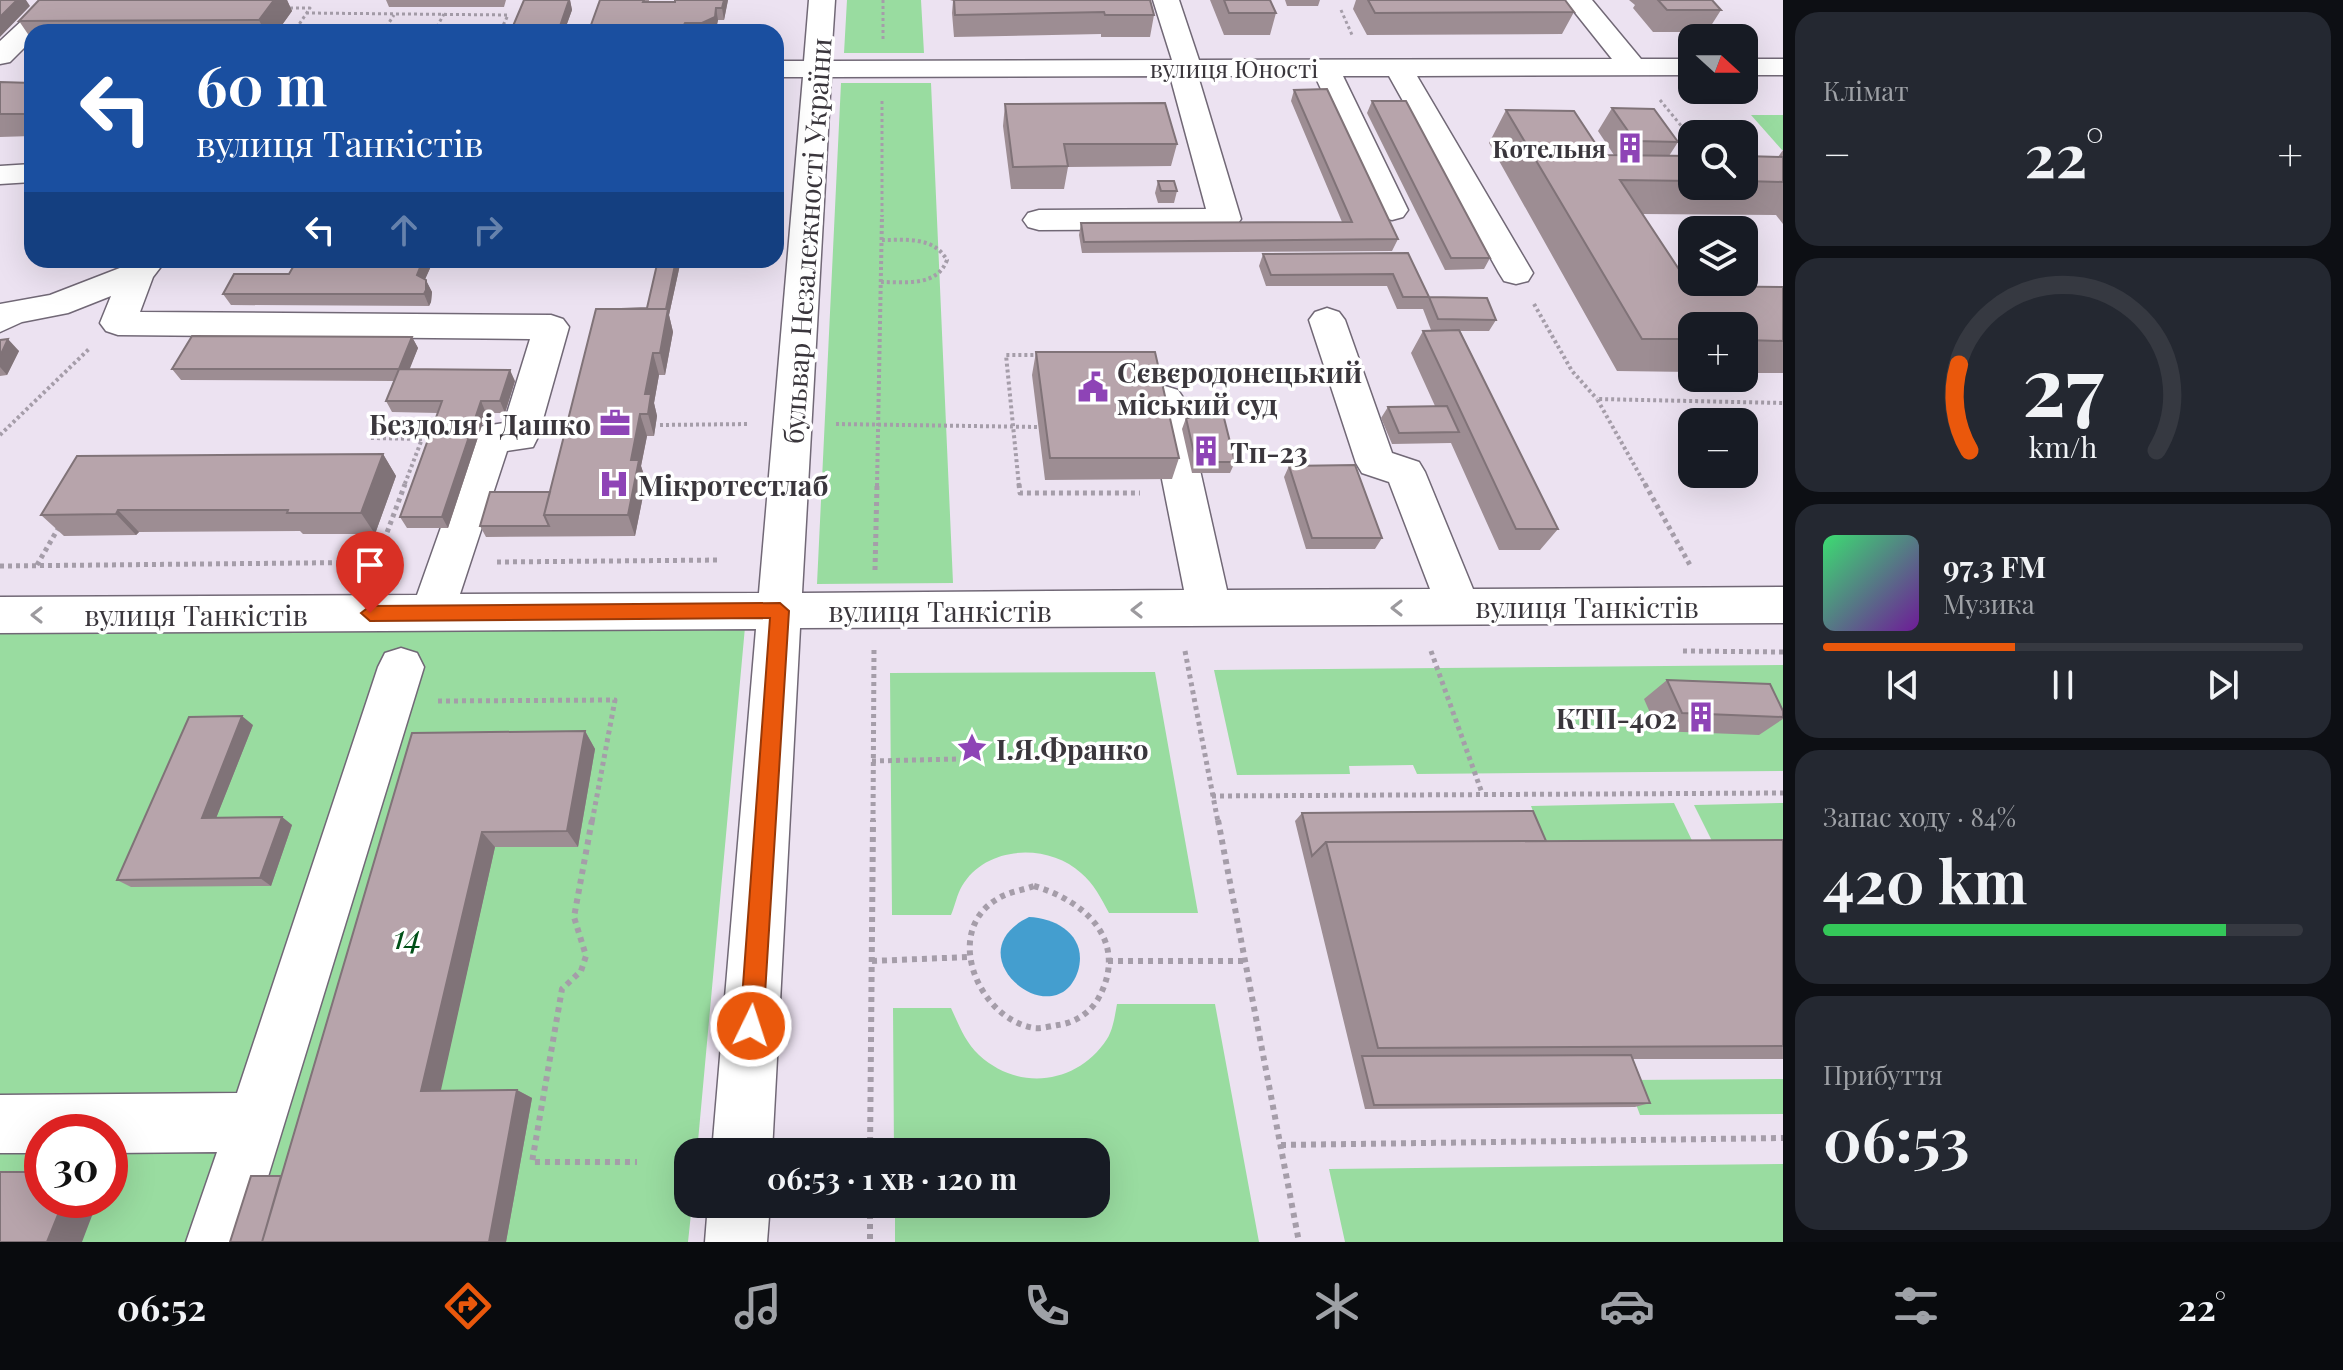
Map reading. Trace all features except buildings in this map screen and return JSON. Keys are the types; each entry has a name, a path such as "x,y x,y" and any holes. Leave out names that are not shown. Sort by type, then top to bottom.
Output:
{"street":[{"path":"40,24 59,0"},
{"name":"бульвар Незалежності України","path":"743,1138 822,0"},
{"path":"1039,220 1225,219 1166,0"},
{"path":"1552,0 1578,0 1633,67"},
{"path":"7,67 24,45"},
{"path":"1398,67 1516,273"},
{"name":"вулиця Юності","path":"784,69 1678,67"},
{"path":"1758,67 1783,67"},
{"path":"1325,68 1392,210"},
{"path":"0,175 24,174"},
{"path":"0,320 13,312 56,305 141,268"},
{"path":"143,268 118,323 551,327 519,437 492,437 432,613"},
{"path":"1327,320 1376,463 1405,472 1459,607"},
{"path":"1158,370 1209,609"},
{"name":"вулиця Танкістів","path":"0,615 1783,605"},
{"path":"217,1242 395,684"},
{"path":"0,1124 257,1122"},
{"path":"736,1242 738,1218"}],"path":[{"path":"875,570 883,0"},
{"path":"281,8 310,8 299,24"},
{"path":"1341,10 1352,35"},
{"path":"306,13 508,15 504,24"},
{"path":"388,24 394,14"},
{"path":"438,24 444,14"},
{"path":"1633,67 1678,122"},
{"path":"881,282 931,279 943,271 947,260 941,250 929,243 882,240"},
{"path":"1516,273 1572,371 1597,399 1691,566"},
{"path":"0,435 54,380 118,323"},
{"path":"1051,355 1006,355 1020,493 1186,493"},
{"path":"1597,399 1783,403"},
{"path":"660,425 1039,427"},
{"path":"371,438 422,439 376,563"},
{"path":"37,565 66,515"},
{"path":"0,566 720,560"},
{"path":"870,1138 874,648 890,648"},
{"path":"1169,650 1184,650 1299,1242"},
{"path":"1431,651 1482,793"},
{"path":"395,684 615,700 574,917 585,937 588,956 578,976 562,989 532,1162 637,1162"},
{"path":"872,761 959,759"},
{"path":"1212,796 1783,793"},
{"path":"1034,886 1056,890 1076,901 1093,918 1104,938 1108,961 1105,982 1090,1009 1063,1025 1042,1028 1020,1024 1001,1014 984,998 973,979 968,957 971,935 980,915 994,899 1013,890 1034,886"},
{"path":"872,961 968,957"},
{"path":"1108,961 1246,961"},
{"path":"1281,1145 1783,1138"},
{"path":"870,1218 870,1242"}],"green space":[{"path":"847,0 921,0 924,53 844,53"},
{"path":"841,83 931,83 953,583 817,584"},
{"path":"1751,115 1783,115 1783,150 1758,120"},
{"name":"14","path":"745,627 698,1138 674,1138 674,1218 691,1218 688,1242 0,1242 0,631"},
{"path":"1783,665 1783,771 1417,774 1413,765 1349,766 1350,774 1237,775 1214,670"},
{"path":"1155,672 1198,913 1109,913 1090,882 1067,863 1035,853 1018,853 986,862 973,872 960,889 951,915 892,915 890,673"},
{"path":"1674,803 1698,853 1550,856 1531,806"},
{"path":"1783,803 1783,856 1720,857 1694,805"},
{"path":"1117,1004 1215,1004 1259,1242 895,1242 895,1218 1110,1218 1110,1138 894,1138 893,1008 951,1008 970,1045 979,1055 995,1067 1029,1078 1064,1074 1080,1066 1095,1054 1114,1022"},
{"path":"1783,1079 1783,1114 1640,1115 1627,1080"},
{"path":"1783,1164 1783,1242 1345,1242 1329,1169"}],"water":[{"path":"1029,917 1060,926 1075,939 1079,948 1078,971 1066,989 1050,996 1032,993 1016,983 1004,968 1001,951 1008,933"}],"place":[{"name":"Котельня","path":"1630,148"},
{"name":"Сєвєродонецький міський суд","path":"1093,387"},
{"name":"Бездоля і Дашко","path":"615,423"},
{"name":"Тп-23","path":"1206,451"},
{"name":"Мікротестлаб","path":"614,484"},
{"name":"КТП-402","path":"1701,717"},
{"name":"І.Я.Франко","path":"972,748"}],"route":[{"path":"370,613 780,611 751,1026"}]}
